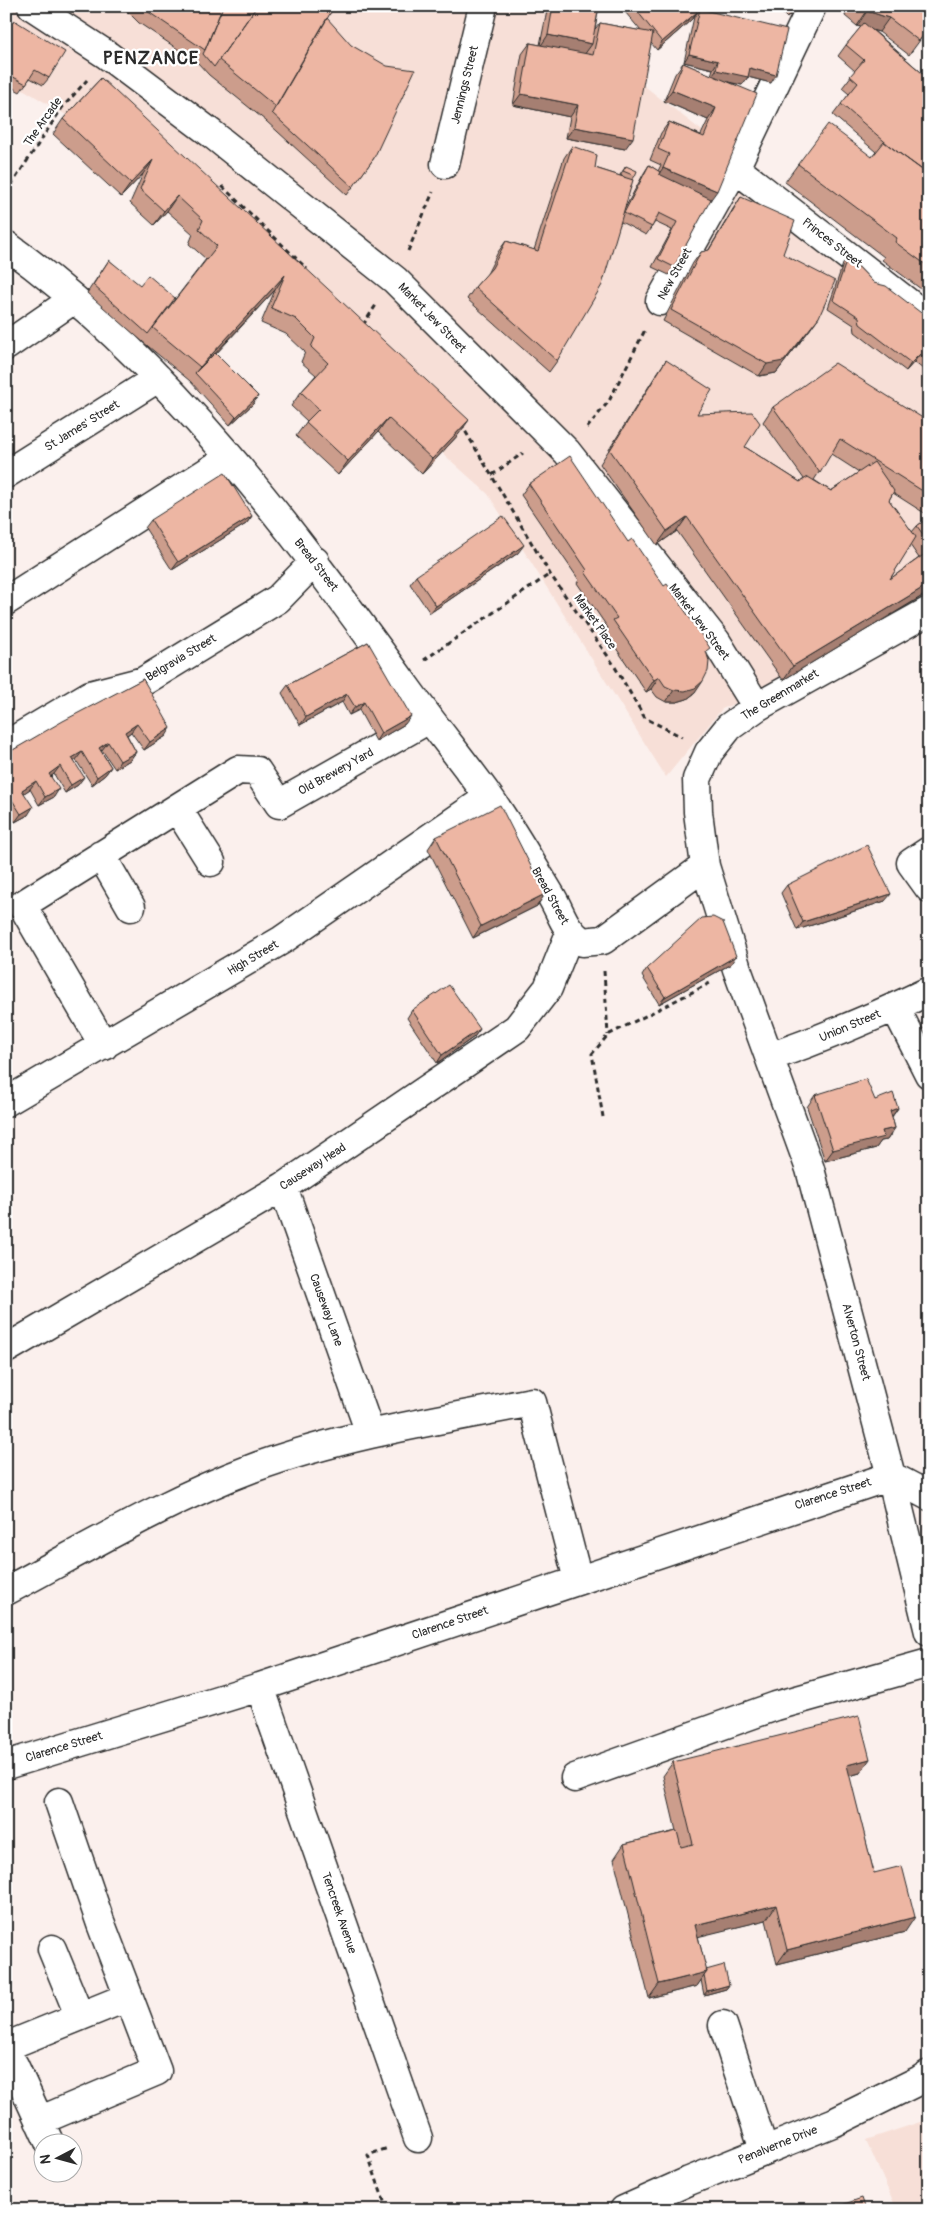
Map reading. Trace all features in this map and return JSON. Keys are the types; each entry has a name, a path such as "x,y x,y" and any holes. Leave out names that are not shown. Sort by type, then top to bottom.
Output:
{"street":[{"name":"Market Jew Street","path":"32,6 107,56 159,95 395,280 567,452 716,641 757,707"},
{"name":"Jennings Street","path":"445,164 483,6"},
{"name":"New Street","path":"660,301 735,168 812,6"},
{"name":"Princes Street","path":"735,168 929,319"},
{"name":"Bread Street","path":"6,245 42,271 112,333 158,378 195,417 315,561 429,720 489,797 549,892 570,933"},
{"path":"6,346 74,299"},
{"name":"St James' Street","path":"6,474 158,378"},
{"path":"6,601 229,458"},
{"name":"Belgravia Street","path":"6,745 90,696 144,681 278,599 315,561"},
{"name":"The Greenmarket","path":"770,1056 737,968 705,866 698,812 698,779 709,752 729,727 757,707 929,611"},
{"name":"Old Brewery Yard","path":"177,808 238,770 257,771 279,804 429,720"},
{"name":"High Street","path":"6,1102 282,940 489,797"},
{"path":"104,1046 14,909 177,808 211,862"},
{"path":"929,851 911,863 929,888"},
{"path":"101,856 131,907"},
{"path":"570,933 582,942 603,940 705,866"},
{"name":"Causeway Head","path":"6,1349 283,1187 517,1028 548,988 570,933"},
{"name":"Union Street","path":"770,1056 816,1040 895,1008 929,991"},
{"path":"895,1008 929,1074"},
{"name":"Alverton Street","path":"770,1056 810,1169 891,1476 921,1567 929,1632"},
{"name":"Causeway Lane","path":"283,1187 370,1433"},
{"path":"6,1591 188,1495 254,1468 370,1433 532,1402 578,1580"},
{"path":"891,1476 929,1496"},
{"name":"Clarence Street","path":"6,1765 260,1687 891,1476"},
{"path":"575,1778 776,1706 929,1663"},
{"name":"Tencreek Avenue","path":"260,1687 418,2138"},
{"path":"59,1802 128,1997 157,2071 45,2132 8,2056 79,2016 128,1997"},
{"path":"52,1949 79,2016"},
{"path":"722,2025 764,2150"},
{"name":"Penalverne Drive","path":"624,2210 835,2122 929,2074"}],"path":[{"name":"The Arcade","path":"6,193 62,108 87,80"},
{"path":"363,326 376,304 395,280 445,164"},
{"path":"221,184 314,276"},
{"name":"New Street","path":"567,452 609,401 660,301"},
{"path":"357,319 370,332"},
{"name":"Market Place","path":"459,420 550,574 612,662 645,718 709,752"},
{"path":"492,475 543,438 567,452"},
{"path":"441,649 550,574"},
{"path":"603,940 608,1035"},
{"path":"603,1117 592,1054 608,1035 737,968"},
{"path":"387,2210 368,2155 418,2138"}],"shaded area":[{"path":"6,6 542,6 929,308 929,617 722,709 666,777 488,494 159,199 96,133 6,79"},
{"path":"929,2119 929,2210 897,2210 866,2140"}],"building":[{"path":"142,6 223,6 205,50"},
{"path":"223,6 257,6 214,67 203,54"},
{"path":"257,6 333,6 276,107 219,60"},
{"path":"553,6 599,6 592,44 548,35"},
{"path":"633,6 692,6 697,12 662,42"},
{"path":"788,6 797,6 792,10"},
{"path":"860,6 929,6 929,27 919,41 889,18 867,11"},
{"path":"700,9 787,30 776,75 750,68 748,77 716,70 718,61 689,54"},
{"path":"327,18 351,45 387,66 415,70 374,158 353,187 272,113"},
{"path":"6,19 13,22 14,20 65,52 49,78 35,70 26,84 8,74 6,78"},
{"path":"600,23 653,33 633,138 574,127 578,105 521,94 530,43 593,55"},
{"path":"864,23 929,79 928,174 891,147 841,104 858,83 850,76 864,60 846,45"},
{"path":"683,63 757,94 717,191 663,168 669,154 658,149 669,122 704,137 716,108 672,90"},
{"path":"101,78 469,420 432,459 388,418 348,461 306,422 319,409 301,392 328,363 311,347 315,338 296,319 271,308 285,275 200,367 153,328 217,246 199,229 203,220 177,196 164,211 140,189 153,160 131,183 63,119"},
{"path":"828,124 872,157 884,142 929,175 929,267 895,242 897,238 798,164"},
{"path":"572,146 597,155 595,168 633,180 602,285 557,361 475,287 492,268 506,241 538,251"},
{"path":"649,165 660,172 659,174 711,199 674,267 658,259 677,222 659,213 652,227 624,213"},
{"path":"626,166 637,171 635,176 623,171"},
{"path":"741,197 795,221 783,254 835,281 819,317 784,361 767,364 671,310 701,252 709,250"},
{"path":"848,256 874,283 886,286 929,319 929,361 920,354 911,363 860,324 859,317 833,300"},
{"path":"109,260 140,285 148,275 175,298 148,334 93,285"},
{"path":"215,353 258,396 236,417 195,373"},
{"path":"666,360 712,390 697,414 752,412 760,423 745,447 800,482 808,477 831,491 874,462 894,491 889,500 916,537 890,579 929,551 929,584 793,666 687,517 667,531 610,450"},
{"path":"835,363 929,422 929,495 840,439 820,473 773,407"},
{"path":"570,456 628,542 632,539 664,586 667,584 710,648 706,651 709,661 708,671 703,681 695,688 685,691 674,690 665,686 659,677 654,680 613,620 617,618 585,572 587,570 529,484"},
{"path":"225,473 252,516 178,562 151,520"},
{"path":"503,516 524,545 436,606 416,576"},
{"path":"929,517 929,543 917,526"},
{"path":"368,642 411,716 381,733 364,702 355,707 347,694 306,717 288,685"},
{"path":"143,679 171,728 150,742 137,724 125,732 136,752 120,761 108,742 99,748 111,767 97,777 82,752 72,758 84,777 71,785 60,766 49,774 59,789 45,797 36,781 22,790 33,807 21,814 9,795 6,796 6,754 63,721"},
{"path":"500,805 545,894 481,926 436,837"},
{"path":"6,813 11,820 6,823"},
{"path":"867,845 891,894 803,922 787,885"},
{"path":"713,917 723,922 736,956 665,997 647,968 702,918"},
{"path":"449,985 480,1029 442,1055 412,1010"},
{"path":"866,1079 875,1100 893,1093 898,1108 890,1111 895,1128 882,1131 884,1137 833,1150 815,1095"},
{"path":"859,1716 870,1759 847,1765 874,1873 902,1866 915,1917 787,1950 776,1905 695,1925 707,1972 659,1984 624,1844 677,1831 681,1847 693,1844 673,1762"},
{"path":"724,1965 729,1985 707,1991 704,1976 707,1972 706,1970"},
{"path":"862,2198 866,2210 827,2210"}],"district":[{"name":"PENZANCE","path":"151,58"}]}
